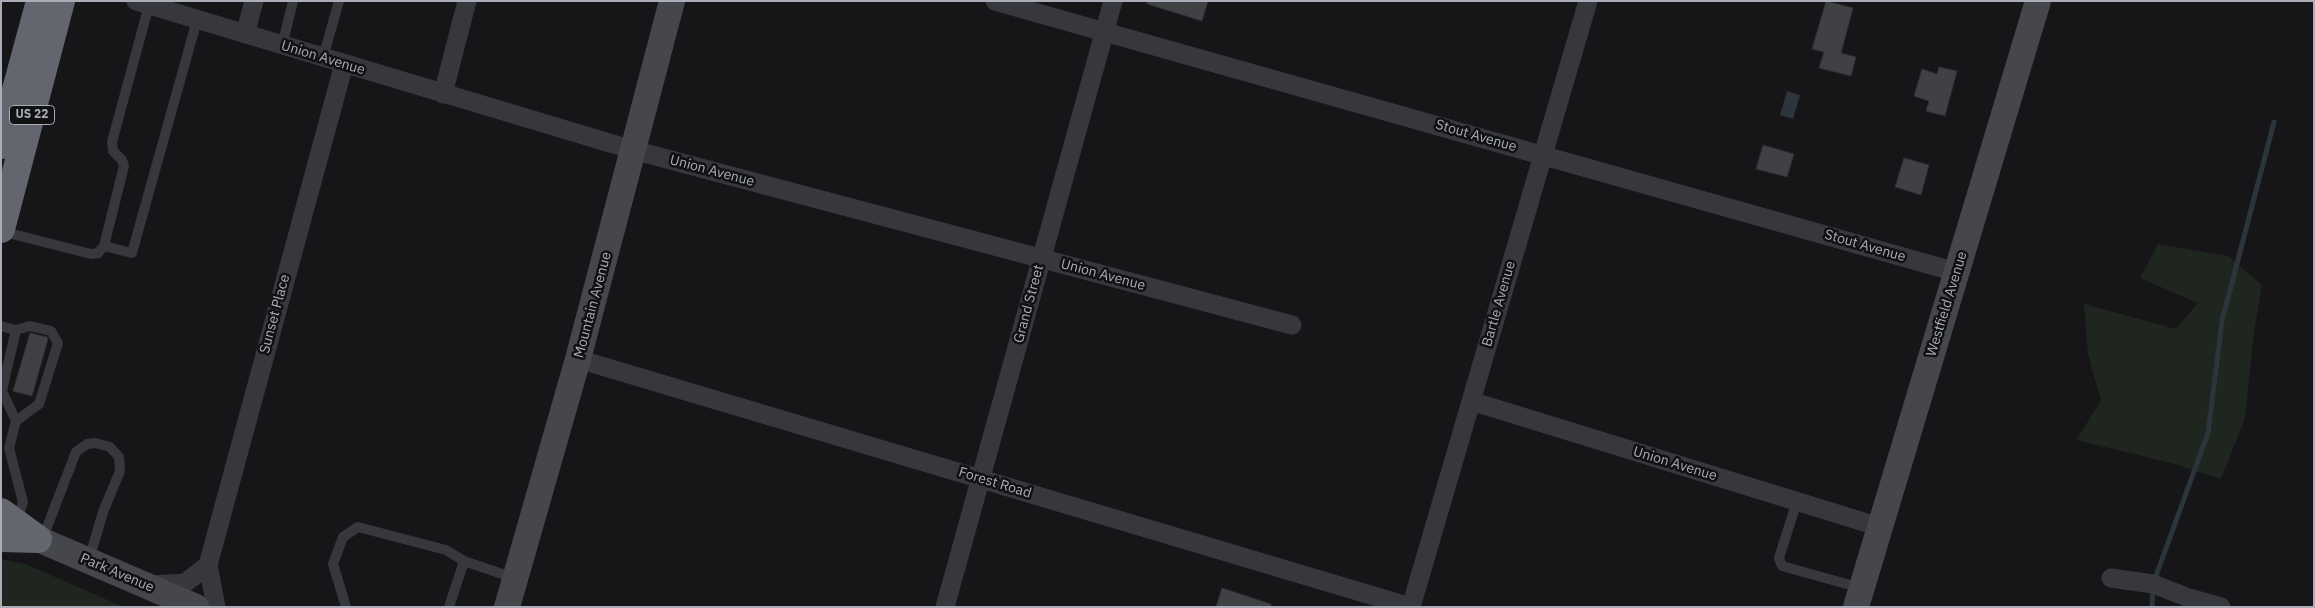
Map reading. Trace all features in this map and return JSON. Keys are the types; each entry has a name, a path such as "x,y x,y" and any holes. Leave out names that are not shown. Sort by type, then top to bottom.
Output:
{"highway":[{"name":"US 22","path":"2,142 40,1"},
{"name":"US 22","path":"1,230 61,1"},
{"path":"6,524 40,540"}],"street":[{"path":"245,34 254,1"},
{"path":"443,94 467,1"},
{"name":"Mountain Avenue","path":"507,607 578,359 672,1"},
{"name":"Stout Avenue","path":"995,1 1956,272"},
{"name":"Grand Street","path":"945,607 1113,1"},
{"name":"Bartle Avenue","path":"1411,607 1588,1"},
{"name":"Westfield Avenue","path":"1858,597 2038,1"},
{"name":"Union Avenue","path":"142,3 633,150 1292,325"},
{"name":"Sunset Place","path":"216,607 208,565 344,64"},
{"name":"Forest Road","path":"578,359 1411,607"},
{"name":"Union Avenue","path":"1471,401 1880,527"},
{"name":"Park Avenue","path":"40,540 196,607"},
{"path":"143,585 185,583 208,565"},
{"path":"2111,578 2153,584 2189,598 2221,607"},
{"path":"143,585 168,607"}],"lane":[{"path":"282,46 293,1"},
{"path":"323,58 339,1"},
{"path":"1,230 91,254 98,253 104,246 124,168 122,160 113,152 112,142 142,3"},
{"path":"104,246 132,253 197,20"},
{"path":"1,326 16,330 30,326 51,331 58,343 39,404 16,421 9,448 23,502 6,524"},
{"path":"16,330 4,373 2,391 16,421"},
{"path":"40,540 76,452 87,444 95,443 110,448 119,457 120,471 103,512 89,562"},
{"path":"1797,501 1779,558 1782,566 1858,597"},
{"path":"347,606 332,564 343,537 358,527 446,550 464,561 516,578"},
{"path":"449,607 464,561"}],"shaded area":[{"path":"1787,91 1800,95 1793,119 1780,115"},
{"path":"2158,244 2228,256 2262,285 2254,331 2245,418 2221,479 2171,463 2076,440 2101,401 2088,354 2084,304 2176,329 2198,303 2140,278"},
{"path":"1,559 25,564 124,607 1,607"}],"building":[{"path":"1148,1 1208,1 1202,21 1147,4"},
{"path":"1826,1 1853,8 1841,53 1856,57 1851,76 1819,68 1824,52 1812,49"},
{"path":"1939,67 1957,71 1945,116 1926,111 1929,101 1914,96 1922,69 1937,74"},
{"path":"1763,145 1794,154 1787,177 1756,169"},
{"path":"1904,158 1929,165 1921,195 1895,187"},
{"path":"30,333 47,337 48,339 32,396 13,391"},
{"path":"1222,588 1271,604 1271,607 1216,607"}],"waterway":[{"path":"2152,607 2153,584 2208,433 2222,321 2274,122"}]}
